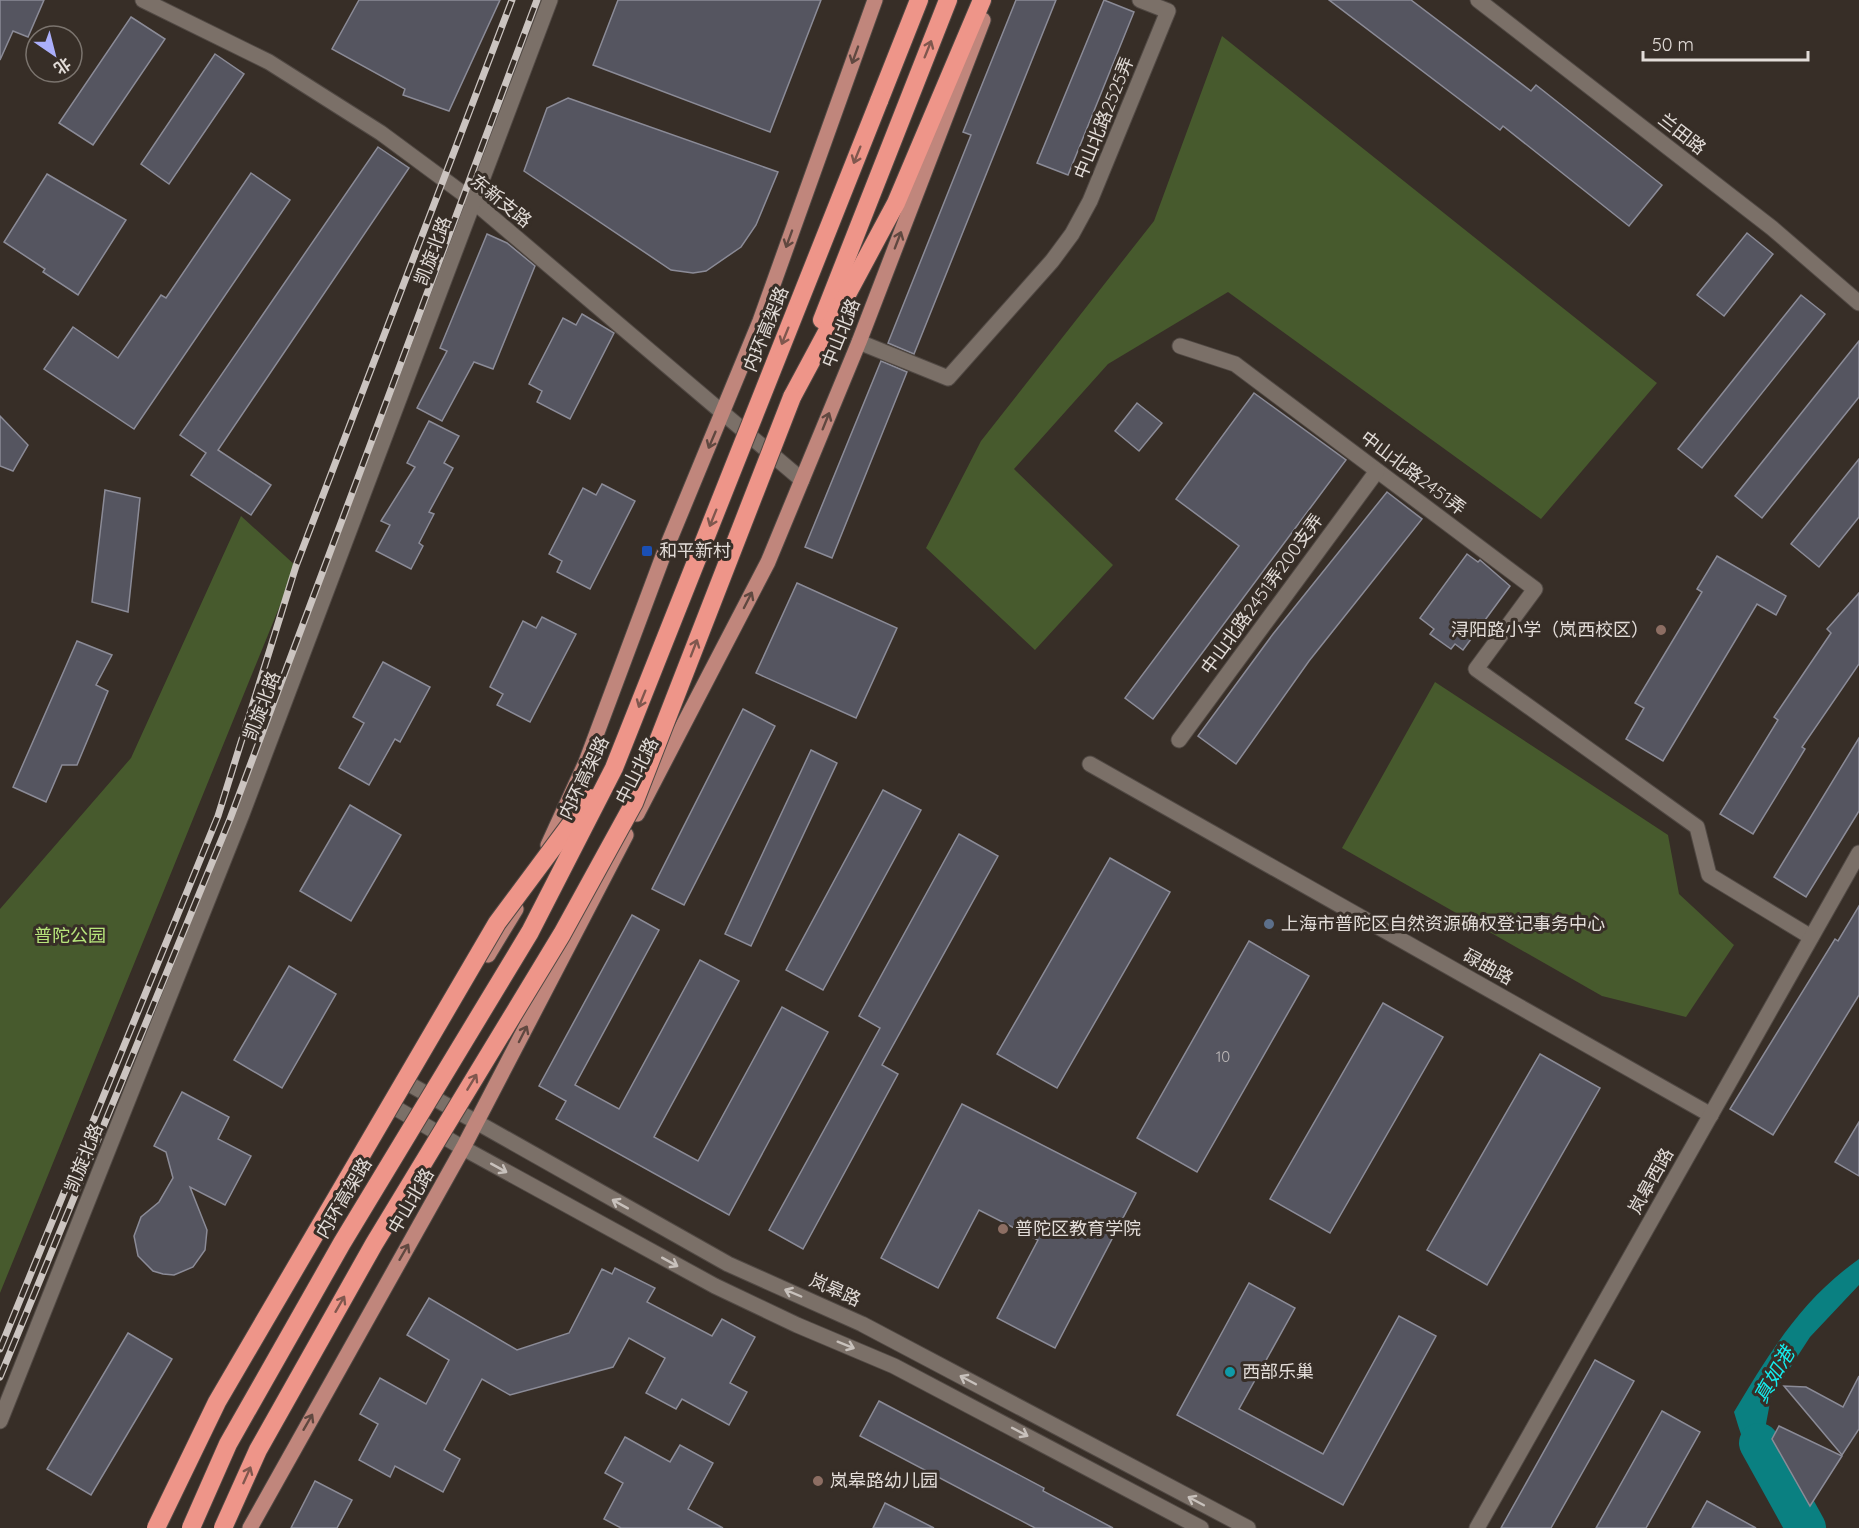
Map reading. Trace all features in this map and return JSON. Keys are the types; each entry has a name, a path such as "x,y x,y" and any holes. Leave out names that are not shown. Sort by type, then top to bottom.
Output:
{"highway":[{"path":"879,101 906,0"},
{"name":"内环高架路","path":"191,1528 228,1444 342,1243 530,932 614,768 919,0"},
{"path":"223,1528 258,1449 368,1254 562,933 634,803 948,0"},
{"path":"792,397 896,203 982,0"},
{"path":"157,1528 217,1402 497,923 563,831 614,768"}],"main road":[{"path":"157,1528 284,1296 394,1107 517,909 554,833 586,762 663,556 760,321 875,0"},
{"name":"中山北路","path":"250,1528 477,1123 768,562 859,342 990,0"}],"street":[{"name":"东新支路","path":"143,0 213,33 315,89 381,133 473,201 802,480"},
{"name":"凯旋北路","path":"0,1421 242,814 550,0"},
{"name":"中山北路2525弄","path":"859,342 948,378 1052,261 1072,234 1090,201 1168,11 1140,0"},
{"name":"兰田路","path":"1478,0 1772,228 1859,303"},
{"name":"中山北路2451弄","path":"1179,346 1235,364 1536,589 1476,669 1697,826 1708,875 1811,937"},
{"name":"中山北路2451弄200支弄","path":"1179,740 1377,471"},
{"name":"碌曲路","path":"1090,764 1711,1114"},
{"name":"岚皋西路","path":"1477,1528 1859,853"},
{"name":"岚皋路","path":"409,1084 728,1264 862,1324 1248,1528"},
{"path":"394,1107 463,1148 715,1286 797,1325 894,1366 1201,1528"}],"green space":[{"path":"1222,36 1657,383 1541,519 1228,292 1108,364 1014,469 1113,565 1035,650 926,548 981,441 1154,221"},
{"name":"普陀公园","path":"241,516 296,566 0,1293 0,909 131,758"},
{"path":"1435,682 1668,835 1679,894 1734,945 1686,1017 1602,996 1342,848"}],"water":[{"path":"1859,1259 1859,1285 1810,1337 1771,1397 1766,1424 1786,1493 1806,1528 1787,1528 1756,1472 1734,1412 1788,1328 1820,1292"}],"building":[{"path":"0,0 44,0 34,24 24,24 24,35 13,31 0,60"},
{"path":"359,0 500,0 449,111 403,95 405,89 332,49"},
{"path":"618,0 821,0 770,132 593,65"},
{"path":"1016,0 1056,0 914,354 888,343 971,135 963,132"},
{"path":"1104,0 1134,12 1068,175 1037,163"},
{"path":"1329,0 1411,0 1531,91 1536,85 1662,185 1629,226 1503,126 1500,130"},
{"path":"131,17 165,39 93,145 59,123"},
{"path":"215,54 244,74 169,184 141,164"},
{"path":"568,98 778,172 756,225 741,247 706,271 693,273 671,270 524,171 547,108"},
{"path":"378,147 409,168 218,450 271,485 251,515 191,475 206,453 180,435"},
{"path":"251,173 290,200 134,429 44,369 73,327 118,358 161,295 166,298"},
{"path":"47,174 126,220 78,295 43,272 45,269 4,242"},
{"path":"1747,233 1773,254 1724,316 1697,295"},
{"path":"487,234 507,243 535,266 493,369 474,362 442,421 417,408 447,351 440,348"},
{"path":"1801,295 1825,314 1702,468 1678,449"},
{"path":"582,314 614,333 570,419 537,402 542,391 529,384 563,318 576,325"},
{"path":"1859,341 1859,397 1762,518 1735,496"},
{"path":"881,361 907,372 832,558 805,547"},
{"path":"1254,393 1346,460 1153,719 1125,698 1239,546 1176,499"},
{"path":"1137,403 1162,423 1139,451 1115,431"},
{"path":"0,416 28,445 13,471 0,466"},
{"path":"429,421 459,436 444,463 453,468 429,512 434,514 419,543 423,546 411,569 376,551 390,525 381,521 415,467 407,463"},
{"path":"1859,459 1859,517 1819,567 1791,544"},
{"path":"602,484 635,501 590,589 557,572 562,561 549,554 583,488 596,495"},
{"path":"105,490 140,498 128,612 92,602"},
{"path":"1387,492 1422,519 1309,661 1236,764 1198,736 1273,634"},
{"path":"1467,554 1478,562 1480,560 1510,586 1463,650 1455,644 1451,649 1430,634 1434,629 1420,618"},
{"path":"1717,556 1786,596 1776,615 1757,604 1663,761 1626,739 1644,708 1635,703 1702,592 1697,589"},
{"path":"797,583 897,628 856,718 756,673"},
{"path":"1859,593 1859,664 1802,747 1805,749 1753,834 1720,814 1778,720 1774,717 1831,633 1827,629"},
{"path":"542,617 576,634 530,722 497,705 503,694 490,687 523,621 536,628"},
{"path":"77,641 112,655 96,685 108,691 77,765 62,765 46,802 13,787"},
{"path":"383,662 430,687 400,742 395,739 369,785 339,768 364,723 353,717"},
{"path":"743,709 775,726 684,905 652,889"},
{"path":"1859,738 1859,811 1806,897 1774,877"},
{"path":"811,750 837,763 751,946 725,934"},
{"path":"883,790 921,810 823,990 786,970"},
{"path":"350,805 401,835 351,921 300,891"},
{"path":"959,834 998,856 882,1065 898,1074 803,1249 769,1230 880,1028 859,1016"},
{"path":"1110,858 1170,892 1057,1088 997,1054"},
{"path":"1859,906 1859,995 1773,1135 1730,1109 1835,939 1838,941"},
{"path":"632,915 659,930 575,1085 619,1109 700,960 739,981 654,1137 698,1161 782,1007 828,1032 729,1215 556,1119 566,1101 539,1086"},
{"path":"1249,941 1309,976 1197,1172 1137,1138"},
{"path":"289,966 336,994 282,1088 234,1060"},
{"path":"1383,1003 1443,1037 1330,1233 1270,1199"},
{"path":"1540,1054 1600,1088 1487,1285 1427,1250"},
{"path":"182,1092 229,1117 218,1139 251,1156 225,1205 190,1187 207,1230 205,1250 193,1267 174,1275 153,1271 138,1256 134,1236 141,1217 159,1202 173,1178 166,1152 154,1146"},
{"path":"962,1104 1136,1193 1055,1348 997,1318 1038,1240 979,1210 938,1288 881,1258"},
{"path":"1859,1122 1859,1176 1835,1162"},
{"path":"615,1268 655,1288 647,1302 712,1336 722,1319 755,1337 730,1383 747,1392 729,1425 682,1399 676,1409 646,1393 665,1358 629,1338 613,1367 510,1395 482,1379 444,1450 460,1459 443,1492 395,1466 390,1477 359,1460 378,1424 360,1414 380,1378 426,1404 449,1360 407,1335 429,1298 517,1350 569,1333 602,1269 612,1274"},
{"name":"西部乐巢","path":"1249,1283 1295,1308 1239,1409 1323,1454 1399,1316 1436,1336 1343,1505 1177,1415"},
{"path":"128,1333 172,1359 91,1495 47,1469"},
{"path":"1595,1360 1634,1381 1551,1528 1501,1528"},
{"path":"1859,1376 1859,1429 1842,1455 1784,1386 1806,1387 1843,1407"},
{"path":"879,1401 1044,1488 1043,1491 1113,1528 1035,1528 860,1436"},
{"path":"1662,1411 1700,1432 1646,1528 1596,1528"},
{"path":"1779,1426 1842,1456 1810,1506 1772,1439"},
{"path":"625,1437 670,1462 680,1445 713,1463 688,1509 723,1528 621,1528 604,1519 623,1483 605,1473"},
{"path":"315,1481 352,1500 337,1528 291,1528"},
{"path":"1707,1501 1756,1528 1692,1528"},
{"path":"885,1503 934,1528 873,1528"}],"waterway":[{"name":"真如港","path":"1759,1443 1806,1528"}],"railway":[{"path":"0,1349 218,816 296,566 512,0"},
{"path":"0,1377 230,819 537,0"}],"place":[{"name":"和平新村","path":"647,551"},
{"name":"浔阳路小学（岚西校区）","path":"1661,630"},
{"name":"上海市普陀区自然资源确权登记事务中心","path":"1269,924"},
{"name":"普陀区教育学院","path":"1003,1229"},
{"name":"西部乐巢","path":"1230,1372"},
{"name":"岚皋路幼儿园","path":"818,1481"}]}
